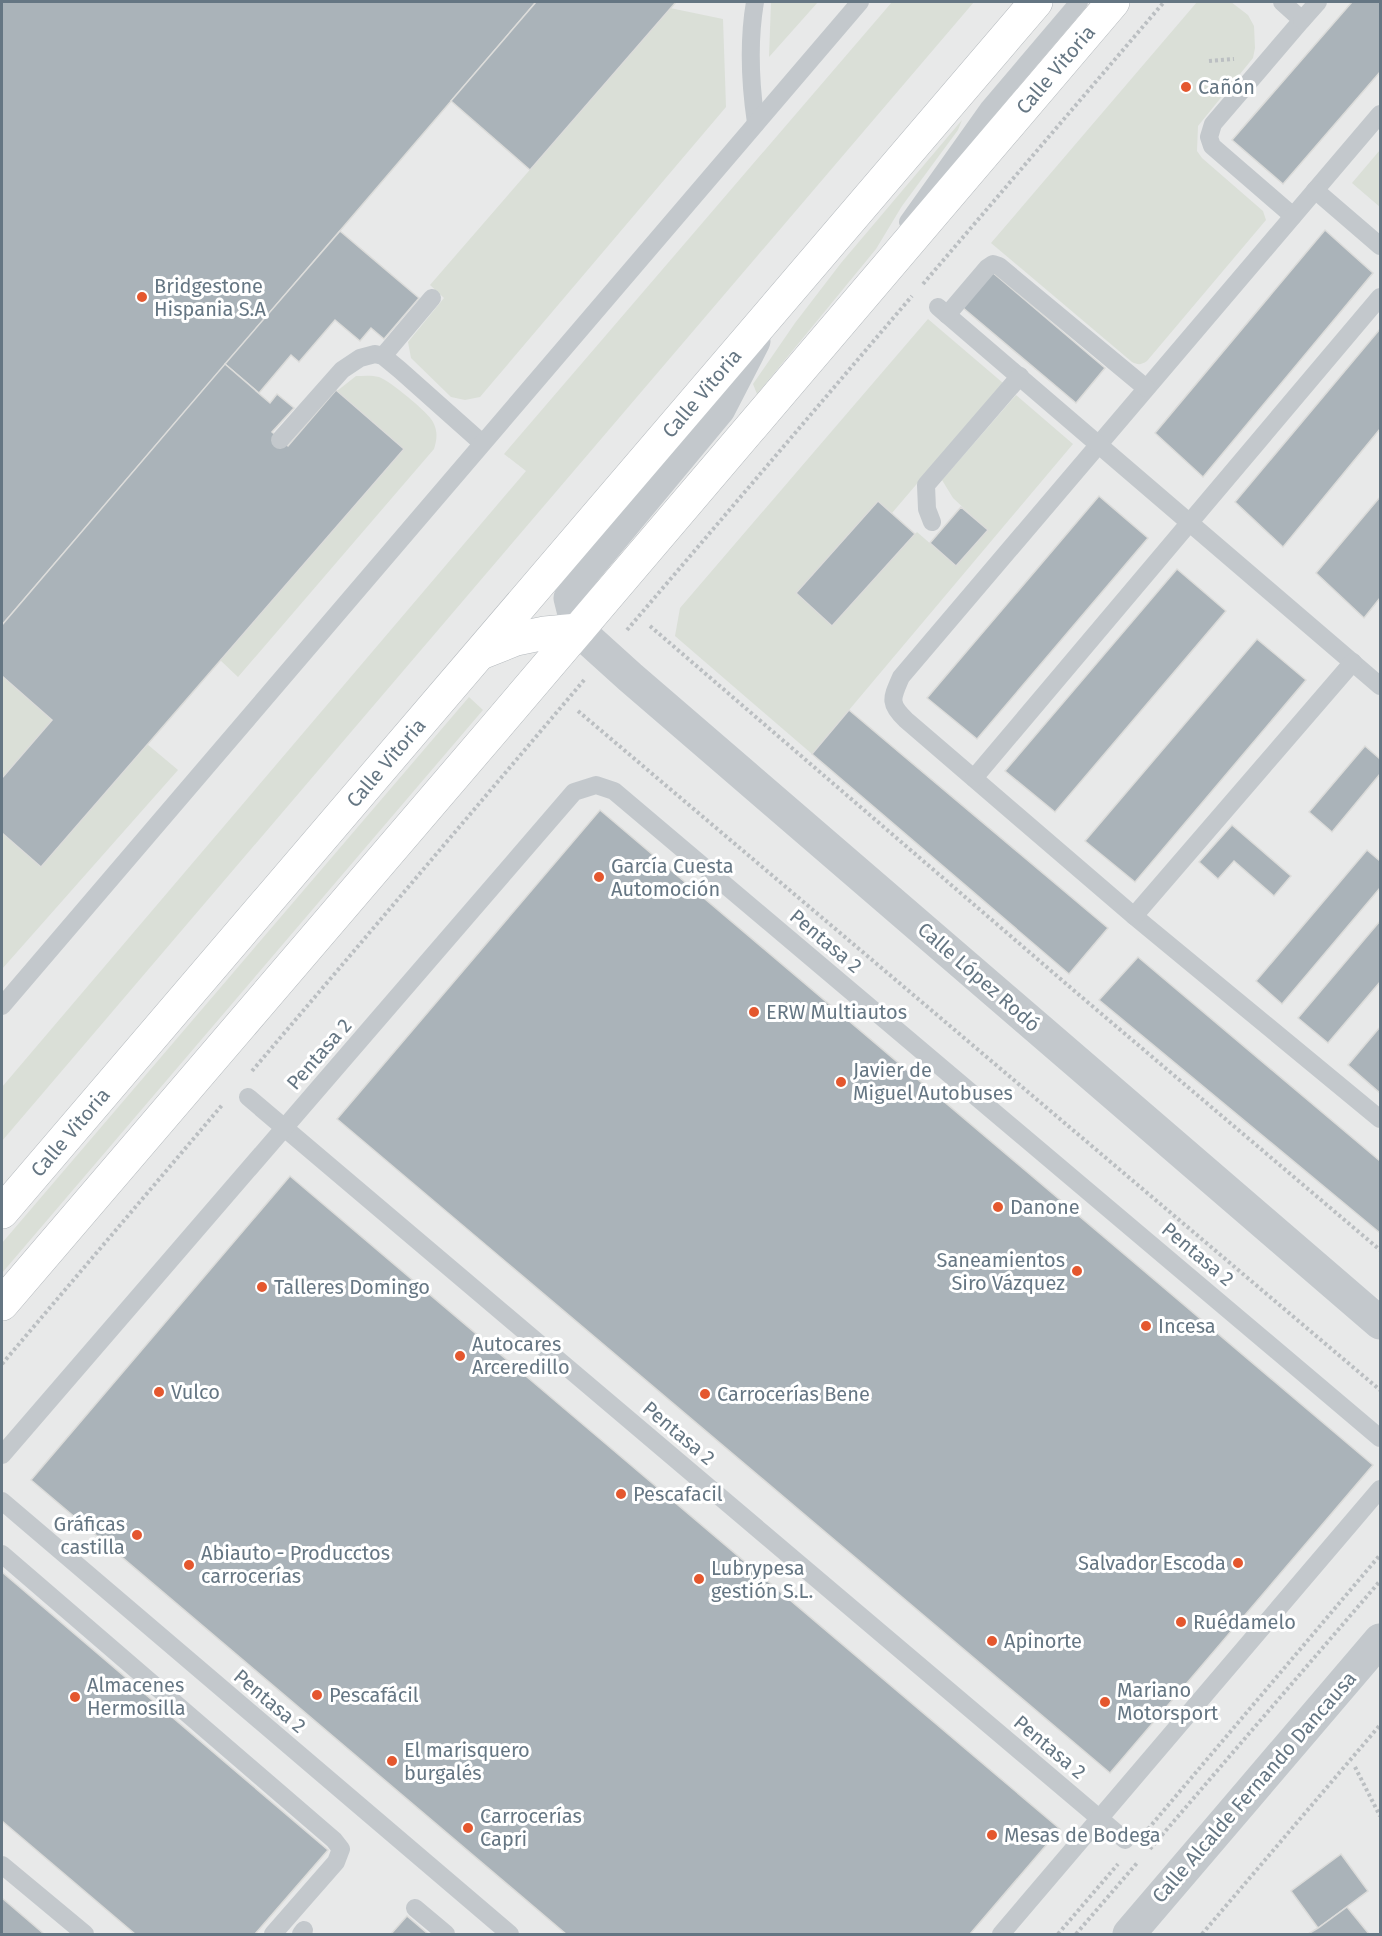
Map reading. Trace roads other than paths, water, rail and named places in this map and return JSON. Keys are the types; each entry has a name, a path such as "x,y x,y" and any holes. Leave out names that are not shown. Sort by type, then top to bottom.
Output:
{"highway":[{"name":"Calle Vitoria","path":"2,1212 1036,2"},
{"name":"Calle Vitoria","path":"2,1304 1113,2"},
{"path":"479,654 516,639 578,630"}],"street":[{"name":"Calle Vitoria","path":"578,630 570,598 582,574 719,409 769,313"},
{"name":"Calle López Rodó","path":"578,630 1380,1323"},
{"name":"Calle Alcalde Fernando Dancausa","path":"1129,1935 1380,1640"}],"lane":[{"path":"754,2 750,59 751,90 756,123"},
{"path":"2,1006 860,2"},
{"path":"867,291 914,211 989,108 1078,2"},
{"path":"1282,2 1302,20"},
{"path":"1293,216 1212,146 1209,137 1212,124 1318,2"},
{"path":"1380,114 901,677 892,698 896,711 1134,916 1380,1119"},
{"path":"1315,190 1380,246"},
{"path":"1146,388 999,266 993,264 987,268 942,311 1380,686"},
{"path":"974,778 1380,297"},
{"path":"383,356 432,298"},
{"path":"280,440 342,370 360,358 375,354 383,356 482,443"},
{"path":"932,522 927,509 926,485 1020,376"},
{"path":"1134,916 1353,662"},
{"name":"Pentasa 2","path":"2,1455 574,792 596,785 614,791 1380,1438"},
{"name":"Pentasa 2","path":"241,1091 1100,1819 1133,1838"},
{"path":"1000,1935 1380,1489"},
{"name":"Pentasa 2","path":"2,1501 510,1935"},
{"path":"2,1554 334,1840 341,1849 336,1862 273,1935"},
{"path":"2,1865 85,1935"},
{"path":"415,1908 446,1935"}],"place":[{"name":"Cañón","path":"1186,87"},
{"name":"Bridgestone Hispania S.A","path":"142,297"},
{"name":"García Cuesta Automoción","path":"599,877"},
{"name":"ERW Multiautos","path":"754,1012"},
{"name":"Javier de Miguel Autobuses","path":"841,1082"},
{"name":"Danone","path":"998,1207"},
{"name":"Saneamientos Siro Vázquez","path":"1077,1271"},
{"name":"Talleres Domingo","path":"262,1287"},
{"name":"Incesa","path":"1146,1326"},
{"name":"Autocares Arceredillo","path":"460,1356"},
{"name":"Vulco","path":"159,1392"},
{"name":"Carrocerías Bene","path":"705,1394"},
{"name":"Pescafacil","path":"621,1494"},
{"name":"Gráficas castilla","path":"137,1535"},
{"name":"Salvador Escoda","path":"1238,1563"},
{"name":"Abiauto - Producctos carrocerías","path":"189,1565"},
{"name":"Lubrypesa gestión S.L.","path":"699,1579"},
{"name":"Ruédamelo","path":"1181,1622"},
{"name":"Apinorte","path":"992,1641"},
{"name":"Pescafácil","path":"317,1695"},
{"name":"Almacenes Hermosilla","path":"75,1697"},
{"name":"Mariano Motorsport","path":"1105,1702"},
{"name":"El marisquero burgalés","path":"392,1761"},
{"name":"Carrocerías Capri","path":"468,1828"},
{"name":"Mesas de Bodega","path":"992,1835"}]}
